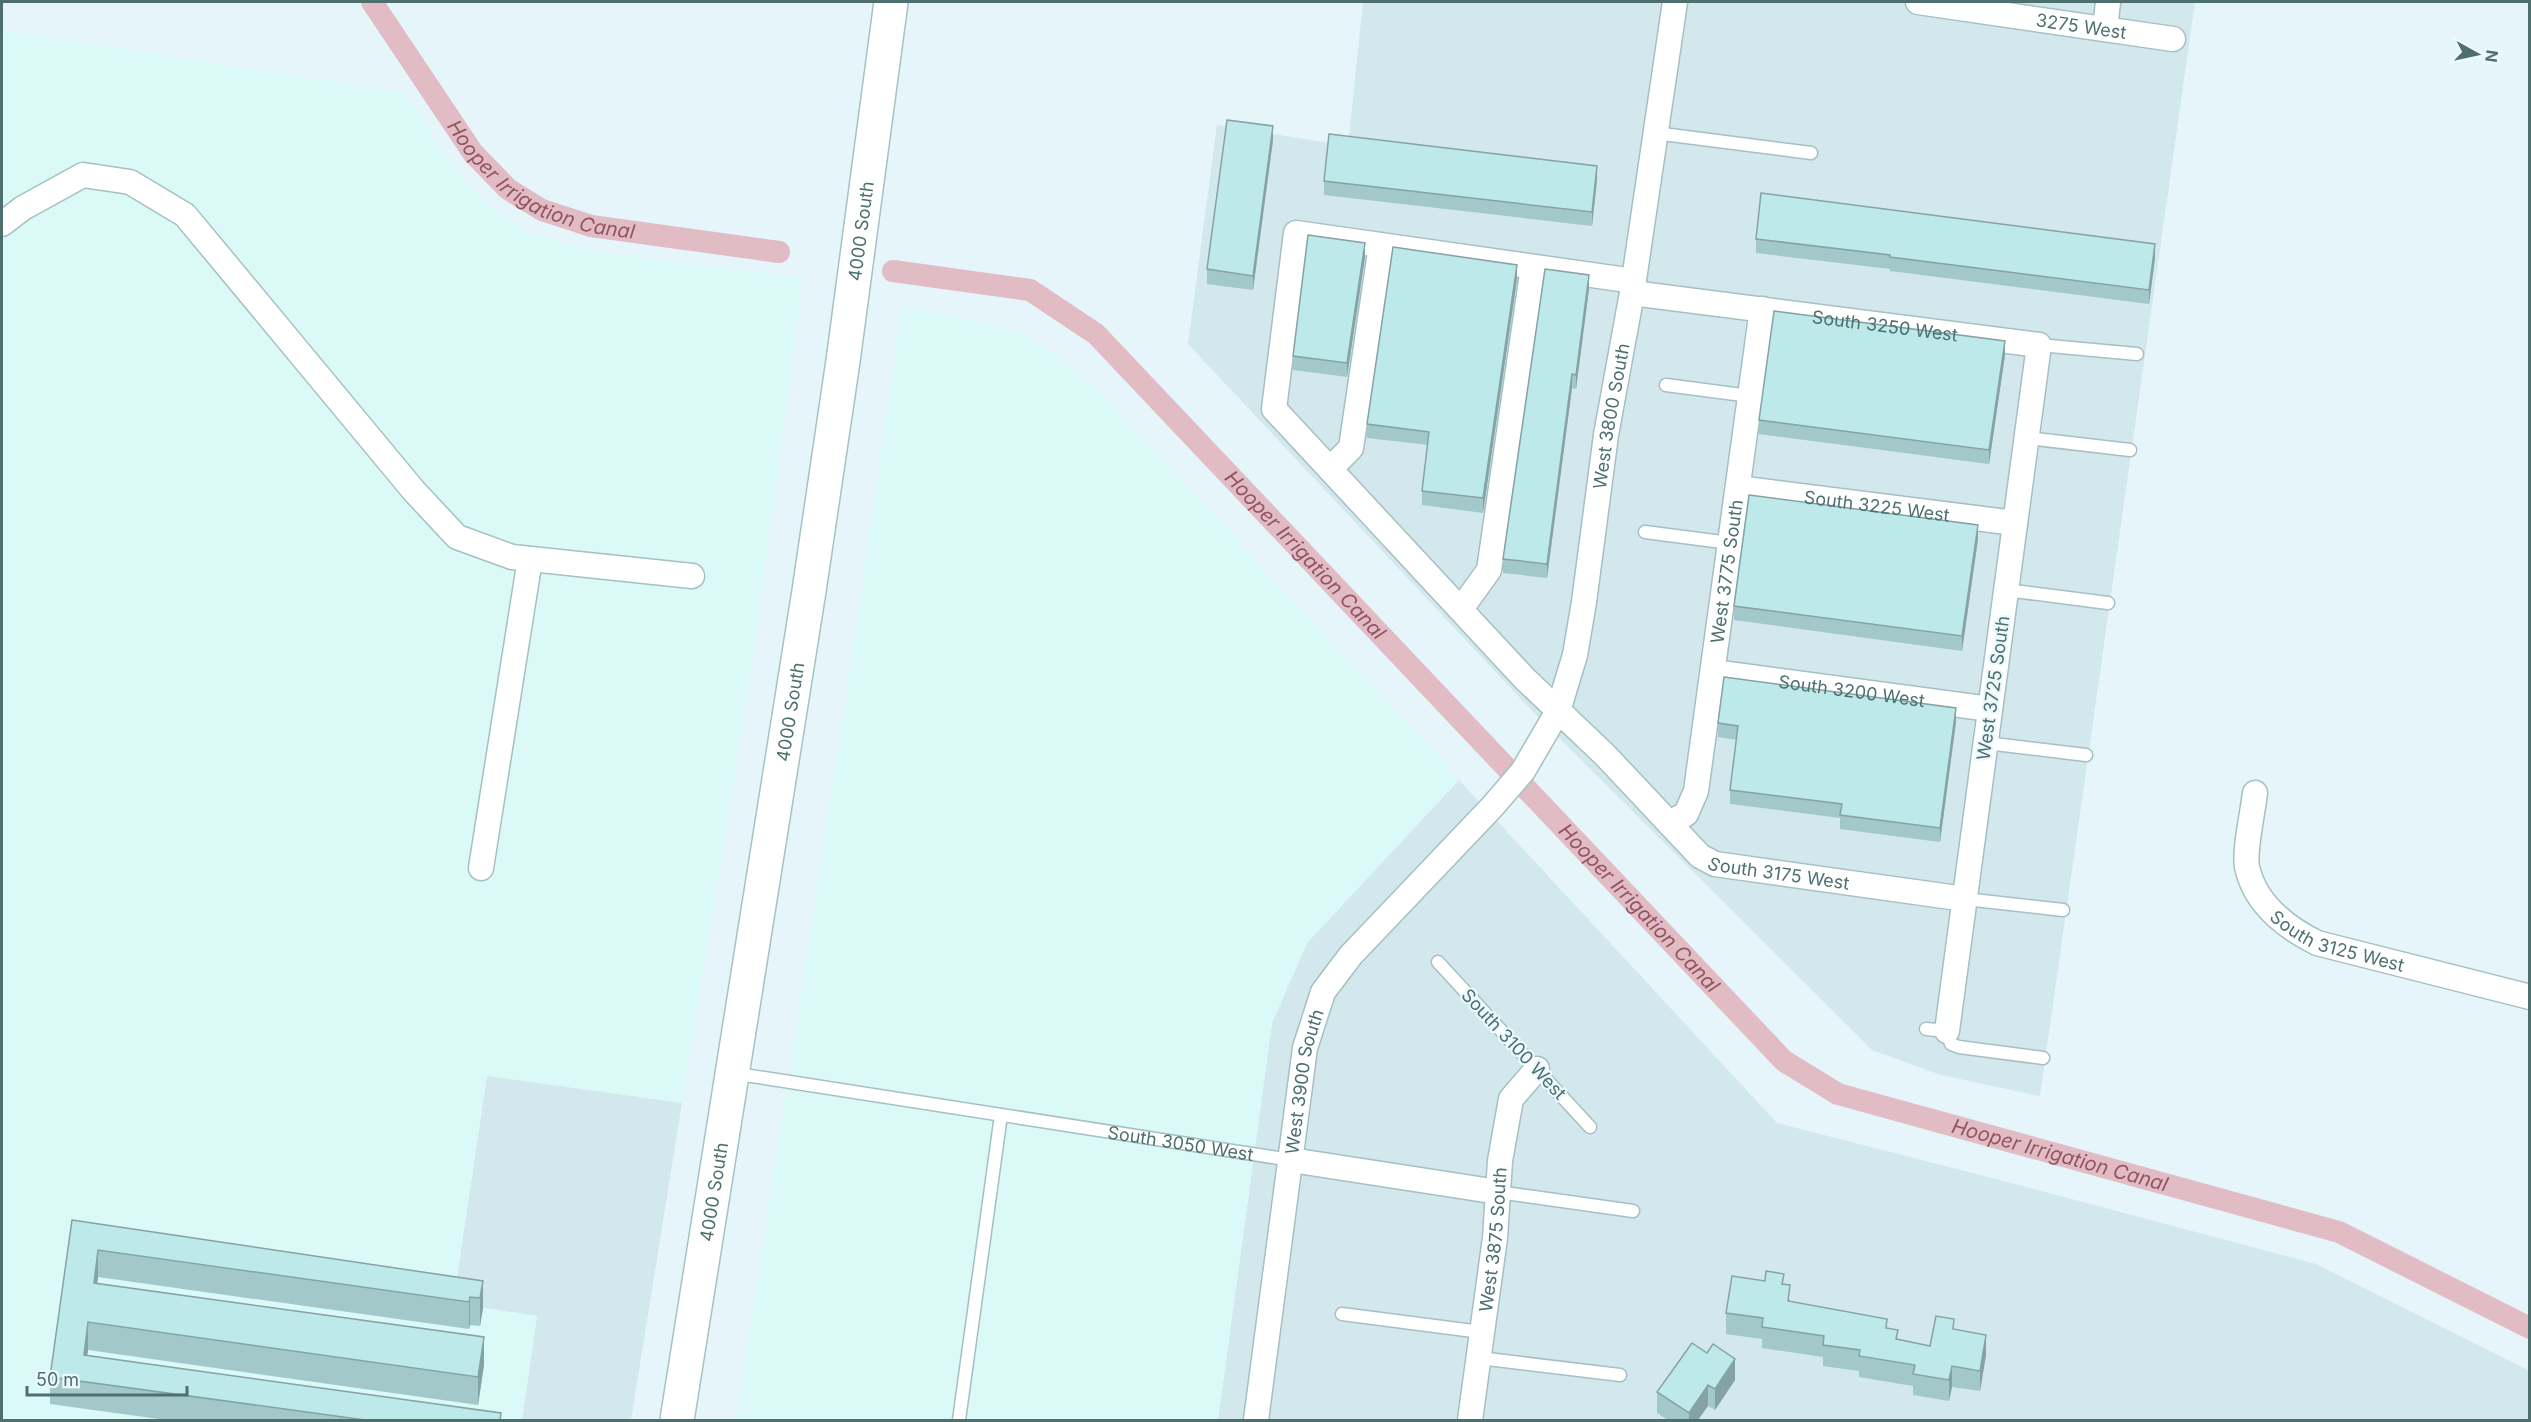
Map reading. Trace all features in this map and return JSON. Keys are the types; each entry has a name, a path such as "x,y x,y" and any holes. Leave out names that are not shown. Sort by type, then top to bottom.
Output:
{"main road":[{"name":"4000 South","path":"677,1420 811,579 845,350 891,2"}],"street":[{"name":"West 3800 South","path":"1492,807 1523,771 1552,721 1575,655 1606,435 1633,287 1675,2"},
{"name":"3275 West","path":"1918,2 2173,39"},
{"path":"2105,29 2108,2"},
{"path":"2,224 23,208 83,176 130,182 185,215 414,491 457,537 512,557 692,576"},
{"name":"South 3250 West","path":"1330,469 1274,409 1296,233 1533,267 1762,309 2039,345"},
{"path":"1330,469 1351,447 1380,245"},
{"path":"1461,609 1489,570 1533,267"},
{"name":"West 3775 South","path":"1669,823 1686,814 1696,791 1762,309"},
{"name":"West 3725 South","path":"1937,1030 1965,899 2039,345"},
{"name":"South 3175 West","path":"1330,469 1461,609 1552,721 1605,755 1700,856 1714,864 1965,899"},
{"name":"South 3225 West","path":"1738,488 2015,523"},
{"path":"481,868 530,559"},
{"name":"South 3200 West","path":"1713,672 1990,709"},
{"name":"South 3125 West","path":"2255,793 2247,865 2255,889 2270,911 2295,932 2317,943 2529,997"},
{"name":"West 3900 South","path":"1256,1420 1305,1048 1323,993 1351,955 1492,807"},
{"name":"West 3875 South","path":"1470,1420 1495,1238 1500,1161 1511,1099 1537,1070"},
{"name":"South 3050 West","path":"1291,1160 1498,1192"}],"lane":[{"path":"1655,133 1811,153"},
{"name":"South 3250 West","path":"2039,345 2137,354"},
{"path":"1666,386 1750,396"},
{"path":"2027,438 2130,450"},
{"path":"1645,532 1731,543"},
{"path":"2006,590 2108,603"},
{"path":"1986,743 2086,755"},
{"name":"South 3175 West","path":"1965,899 2063,910"},
{"name":"South 3100 West","path":"1438,962 1590,1127"},
{"path":"1937,1030 1952,1044 1959,1047 2043,1058"},
{"name":"South 3050 West","path":"731,1073 1291,1160"},
{"path":"959,1420 1001,1115"},
{"name":"South 3050 West","path":"1498,1192 1633,1211"},
{"path":"1342,1314 1481,1332"},
{"path":"1479,1358 1620,1375"}],"shaded area":[{"path":"1363,2 2195,2 2040,1096 1941,1075 1872,1050 1536,715 1188,344 1217,125 1348,146"},
{"path":"2,30 405,93 450,164 488,204 531,233 585,250 803,278 752,667 682,1103 487,1076 453,1303 537,1316 522,1420 2,1420"},
{"path":"902,306 1024,333 1090,382 1459,780 1307,943 1272,1023 1218,1420 736,1420 850,671"},
{"path":"1459,780 1777,1123 2316,1264 2530,1371 2529,1420 1218,1420 1272,1023 1307,943"},
{"path":"487,1075 682,1103 631,1420 522,1420 537,1316 453,1304"}],"building":[{"path":"1227,120 1273,126 1253,276 1207,269"},
{"path":"1329,134 1597,166 1592,212 1324,181"},
{"path":"1761,193 2155,244 2149,290 1756,239"},
{"path":"1308,235 1365,243 1347,363 1293,356"},
{"path":"1393,247 1517,265 1483,498 1422,491 1429,432 1367,424"},
{"path":"1545,269 1589,275 1576,375 1572,374 1547,564 1503,559"},
{"path":"1774,311 2005,341 1989,450 1759,420"},
{"path":"1749,495 1978,525 1962,636 1734,606"},
{"path":"1724,677 1956,708 1940,828 1840,815 1842,804 1730,790 1738,726 1718,723"},
{"path":"72,1220 483,1281 480,1298 470,1297 469,1302 98,1250 94,1283 484,1337 478,1377 88,1322 84,1355 501,1413 500,1420 365,1420 50,1377"},
{"path":"1766,1271 1784,1274 1782,1284 1790,1285 1788,1301 1887,1319 1886,1328 1898,1330 1896,1339 1930,1346 1936,1316 1954,1319 1953,1329 1986,1335 1980,1371 1952,1366 1949,1380 1913,1374 1915,1365 1859,1356 1860,1350 1823,1345 1824,1336 1762,1327 1763,1318 1726,1313 1732,1276 1765,1281"},
{"path":"1692,1343 1707,1353 1713,1344 1735,1359 1715,1389 1708,1385 1689,1413 1657,1392"}],"waterway":[{"name":"Hooper Irrigation Canal","path":"372,2 473,153 508,189 542,210 591,226 779,252"},
{"name":"Hooper Irrigation Canal","path":"893,271 1030,290 1096,334 1784,1061 1838,1094 2339,1232 2530,1328"}]}
